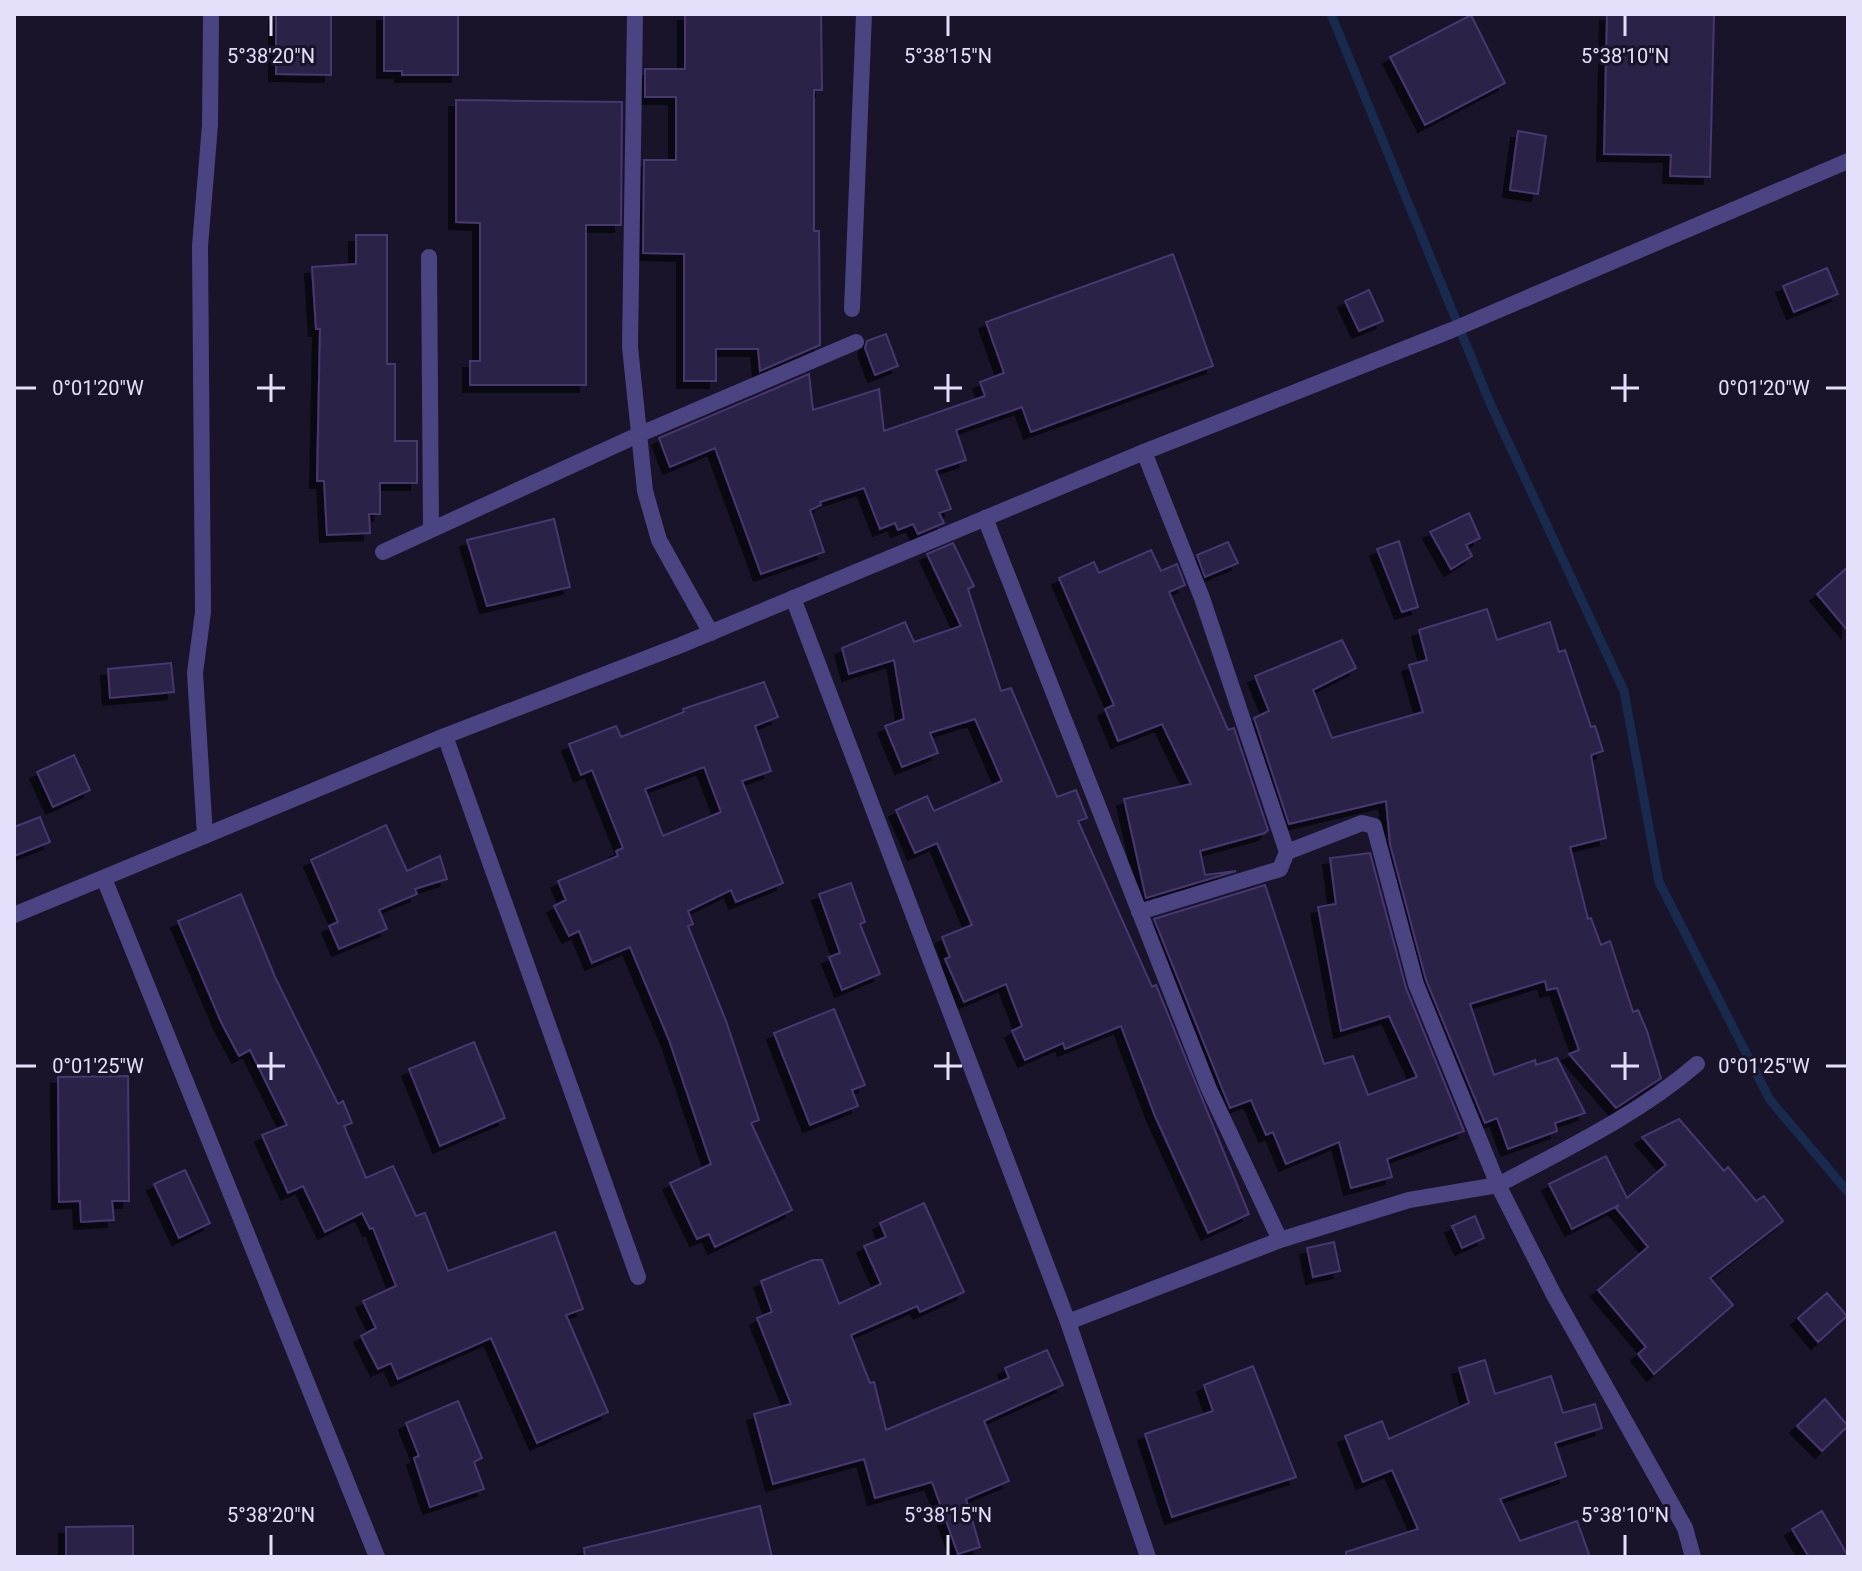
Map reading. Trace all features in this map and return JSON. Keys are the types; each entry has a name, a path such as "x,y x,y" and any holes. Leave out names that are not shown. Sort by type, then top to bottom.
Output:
{"street":[{"path":"205,836 195,673 203,612 200,246 210,125 211,14"},
{"path":"635,14 630,347 638,435 645,491 659,540 711,633"},
{"path":"852,309 864,14"},
{"path":"14,915 105,881 445,736 711,633 1144,452 1452,330 1848,161"},
{"path":"429,257 431,530"},
{"path":"383,552 638,435 856,342"},
{"path":"1139,912 1280,869 1287,852 1202,598 1144,452"},
{"path":"985,518 1209,1089 1280,1240"},
{"path":"793,598 1068,1322 1148,1557"},
{"path":"445,736 638,1277"},
{"path":"1287,852 1362,823 1374,826 1416,984 1498,1185 1554,1295 1685,1528 1693,1557"},
{"path":"105,881 377,1557"},
{"path":"1068,1322 1280,1240 1409,1200 1498,1185 1583,1140 1679,1079 1697,1064"}],"building":[{"path":"276,14 331,14 331,75 276,74"},
{"path":"384,14 458,14 458,75 402,75 402,71 384,71"},
{"path":"685,14 821,14 822,90 814,90 814,231 819,231 820,345 760,371 758,349 716,349 716,381 684,381 684,254 643,253 644,160 676,160 676,97 645,97 645,69 685,69"},
{"path":"1607,14 1714,14 1710,177 1670,176 1671,155 1604,154"},
{"path":"1471,15 1505,83 1425,125 1390,57"},
{"path":"456,100 622,102 621,225 586,225 586,385 470,385 470,361 480,361 480,223 456,222"},
{"path":"1518,131 1546,136 1538,194 1510,190"},
{"path":"356,235 387,235 387,364 395,364 395,441 417,441 417,483 380,483 380,514 369,514 370,533 327,535 324,481 317,481 320,329 316,329 312,267 356,264"},
{"path":"1173,254 1213,366 1031,432 1022,407 956,430 966,460 936,470 951,509 939,513 944,523 918,534 913,524 898,530 895,523 880,529 864,488 820,502 821,505 810,510 824,552 761,574 715,448 670,467 659,438 809,374 813,410 879,389 884,431 985,396 980,382 1004,373 986,322"},
{"path":"1827,268 1838,294 1794,312 1783,286"},
{"path":"1369,290 1383,321 1359,331 1345,301"},
{"path":"886,334 898,366 875,375 865,348 867,341"},
{"path":"1469,513 1480,538 1466,545 1472,556 1451,569 1430,532"},
{"path":"554,519 570,587 487,606 467,540"},
{"path":"1399,541 1418,607 1402,612 1377,549"},
{"path":"1228,542 1238,563 1205,577 1197,555"},
{"path":"953,543 974,586 968,589 1001,691 1011,688 1057,797 1076,790 1087,818 1078,821 1152,987 1156,985 1249,1214 1208,1233 1155,1116 1121,1026 1065,1049 1063,1043 1025,1060 1012,1031 1022,1026 1006,984 964,1002 945,959 950,957 942,937 972,925 937,843 915,853 896,810 927,796 934,811 1002,781 975,719 930,733 938,753 902,767 885,726 904,719 894,660 849,674 842,648 905,622 914,642 961,626 927,554"},
{"path":"1151,550 1161,571 1177,564 1185,585 1169,592 1228,730 1234,728 1268,830 1200,851 1205,875 1236,871 1146,898 1124,799 1191,784 1162,724 1118,741 1105,709 1114,705 1059,578 1094,562 1099,573"},
{"path":"1848,567 1848,631 1817,594"},
{"path":"1487,609 1497,640 1550,622 1559,652 1565,650 1591,727 1595,726 1603,751 1591,755 1606,838 1570,847 1588,919 1591,918 1601,945 1610,941 1633,1012 1638,1010 1647,1031 1661,1078 1616,1108 1569,1054 1579,1050 1557,988 1547,990 1545,981 1470,1004 1494,1075 1535,1060 1536,1065 1557,1058 1585,1113 1555,1123 1557,1131 1508,1149 1497,1118 1485,1123 1426,980 1390,844 1386,801 1289,824 1254,718 1269,711 1255,676 1342,640 1356,668 1313,690 1332,738 1423,712 1409,665 1427,660 1419,630"},
{"path":"171,663 174,692 110,698 108,669"},
{"path":"764,682 778,717 755,726 771,771 742,781 783,883 736,902 731,890 688,911 693,924 688,926 726,1021 759,1120 751,1123 792,1210 715,1247 709,1234 697,1239 670,1183 711,1164 669,1040 630,947 592,963 579,931 569,936 554,906 566,900 558,881 618,856 616,851 623,848 592,770 581,775 569,744 616,726 621,737 684,712 683,709","holes":["704,767 721,812 663,836 645,789"]},
{"path":"74,755 90,790 53,807 37,772"},
{"path":"40,817 50,842 14,856 14,827"},
{"path":"386,825 407,871 440,856 447,879 415,889 417,894 379,910 387,929 339,949 329,926 338,922 311,860"},
{"path":"1370,853 1406,988 1464,1131 1387,1159 1392,1177 1351,1188 1339,1142 1286,1164 1273,1132 1266,1135 1251,1100 1230,1108 1154,919 1265,885 1324,1064 1353,1056 1368,1095 1417,1077 1389,1016 1341,1031 1318,907 1336,904 1330,858"},
{"path":"851,883 865,922 860,924 880,974 842,990 829,957 840,953 819,894"},
{"path":"241,894 275,977 338,1104 343,1101 352,1123 344,1126 366,1178 393,1166 416,1216 425,1213 448,1271 555,1232 583,1309 566,1315 608,1412 537,1443 491,1338 398,1379 391,1363 378,1369 361,1336 376,1328 363,1301 396,1286 373,1228 370,1229 362,1213 325,1232 303,1186 288,1193 262,1135 287,1125 250,1050 239,1056 221,1022 178,921"},
{"path":"834,1009 865,1085 852,1090 858,1106 810,1125 774,1033"},
{"path":"474,1042 505,1118 440,1146 409,1069"},
{"path":"128,1076 129,1201 112,1201 114,1220 81,1222 80,1201 59,1202 58,1077"},
{"path":"1679,1119 1724,1171 1728,1167 1756,1201 1764,1196 1783,1221 1710,1278 1733,1305 1654,1374 1638,1354 1646,1347 1598,1290 1648,1247 1616,1208 1619,1205 1572,1229 1549,1184 1606,1156 1627,1198 1666,1165 1642,1137"},
{"path":"185,1170 210,1223 179,1238 154,1184"},
{"path":"924,1203 964,1292 920,1312 917,1306 851,1335 870,1383 874,1382 886,1430 1009,1378 1005,1368 1047,1350 1063,1385 984,1421 1009,1481 966,1499 980,1547 958,1554 932,1482 875,1498 864,1459 773,1484 754,1414 791,1404 757,1318 772,1312 761,1281 813,1260 822,1260 839,1304 881,1284 864,1246 886,1237 880,1223"},
{"path":"1475,1216 1484,1238 1462,1248 1452,1226"},
{"path":"1334,1242 1340,1271 1313,1277 1307,1248"},
{"path":"1827,1293 1847,1316 1818,1342 1798,1318"},
{"path":"1485,1360 1495,1394 1551,1376 1563,1413 1595,1404 1602,1428 1555,1443 1566,1476 1500,1499 1520,1541 1577,1521 1590,1557 1346,1557 1346,1552 1418,1529 1392,1470 1363,1482 1345,1436 1382,1421 1389,1439 1469,1403 1459,1368"},
{"path":"1253,1366 1296,1477 1172,1517 1145,1434 1213,1411 1204,1385"},
{"path":"1825,1399 1848,1426 1822,1451 1797,1426"},
{"path":"458,1401 482,1458 474,1462 484,1489 430,1507 414,1458 419,1456 406,1423"},
{"path":"760,1506 772,1557 585,1557 584,1548"},
{"path":"1822,1511 1848,1557 1809,1557 1792,1529"},
{"path":"133,1526 133,1557 66,1557 66,1527"}],"waterway":[{"path":"1331,14 1490,403 1624,691 1659,882 1770,1100 1848,1192"}]}
